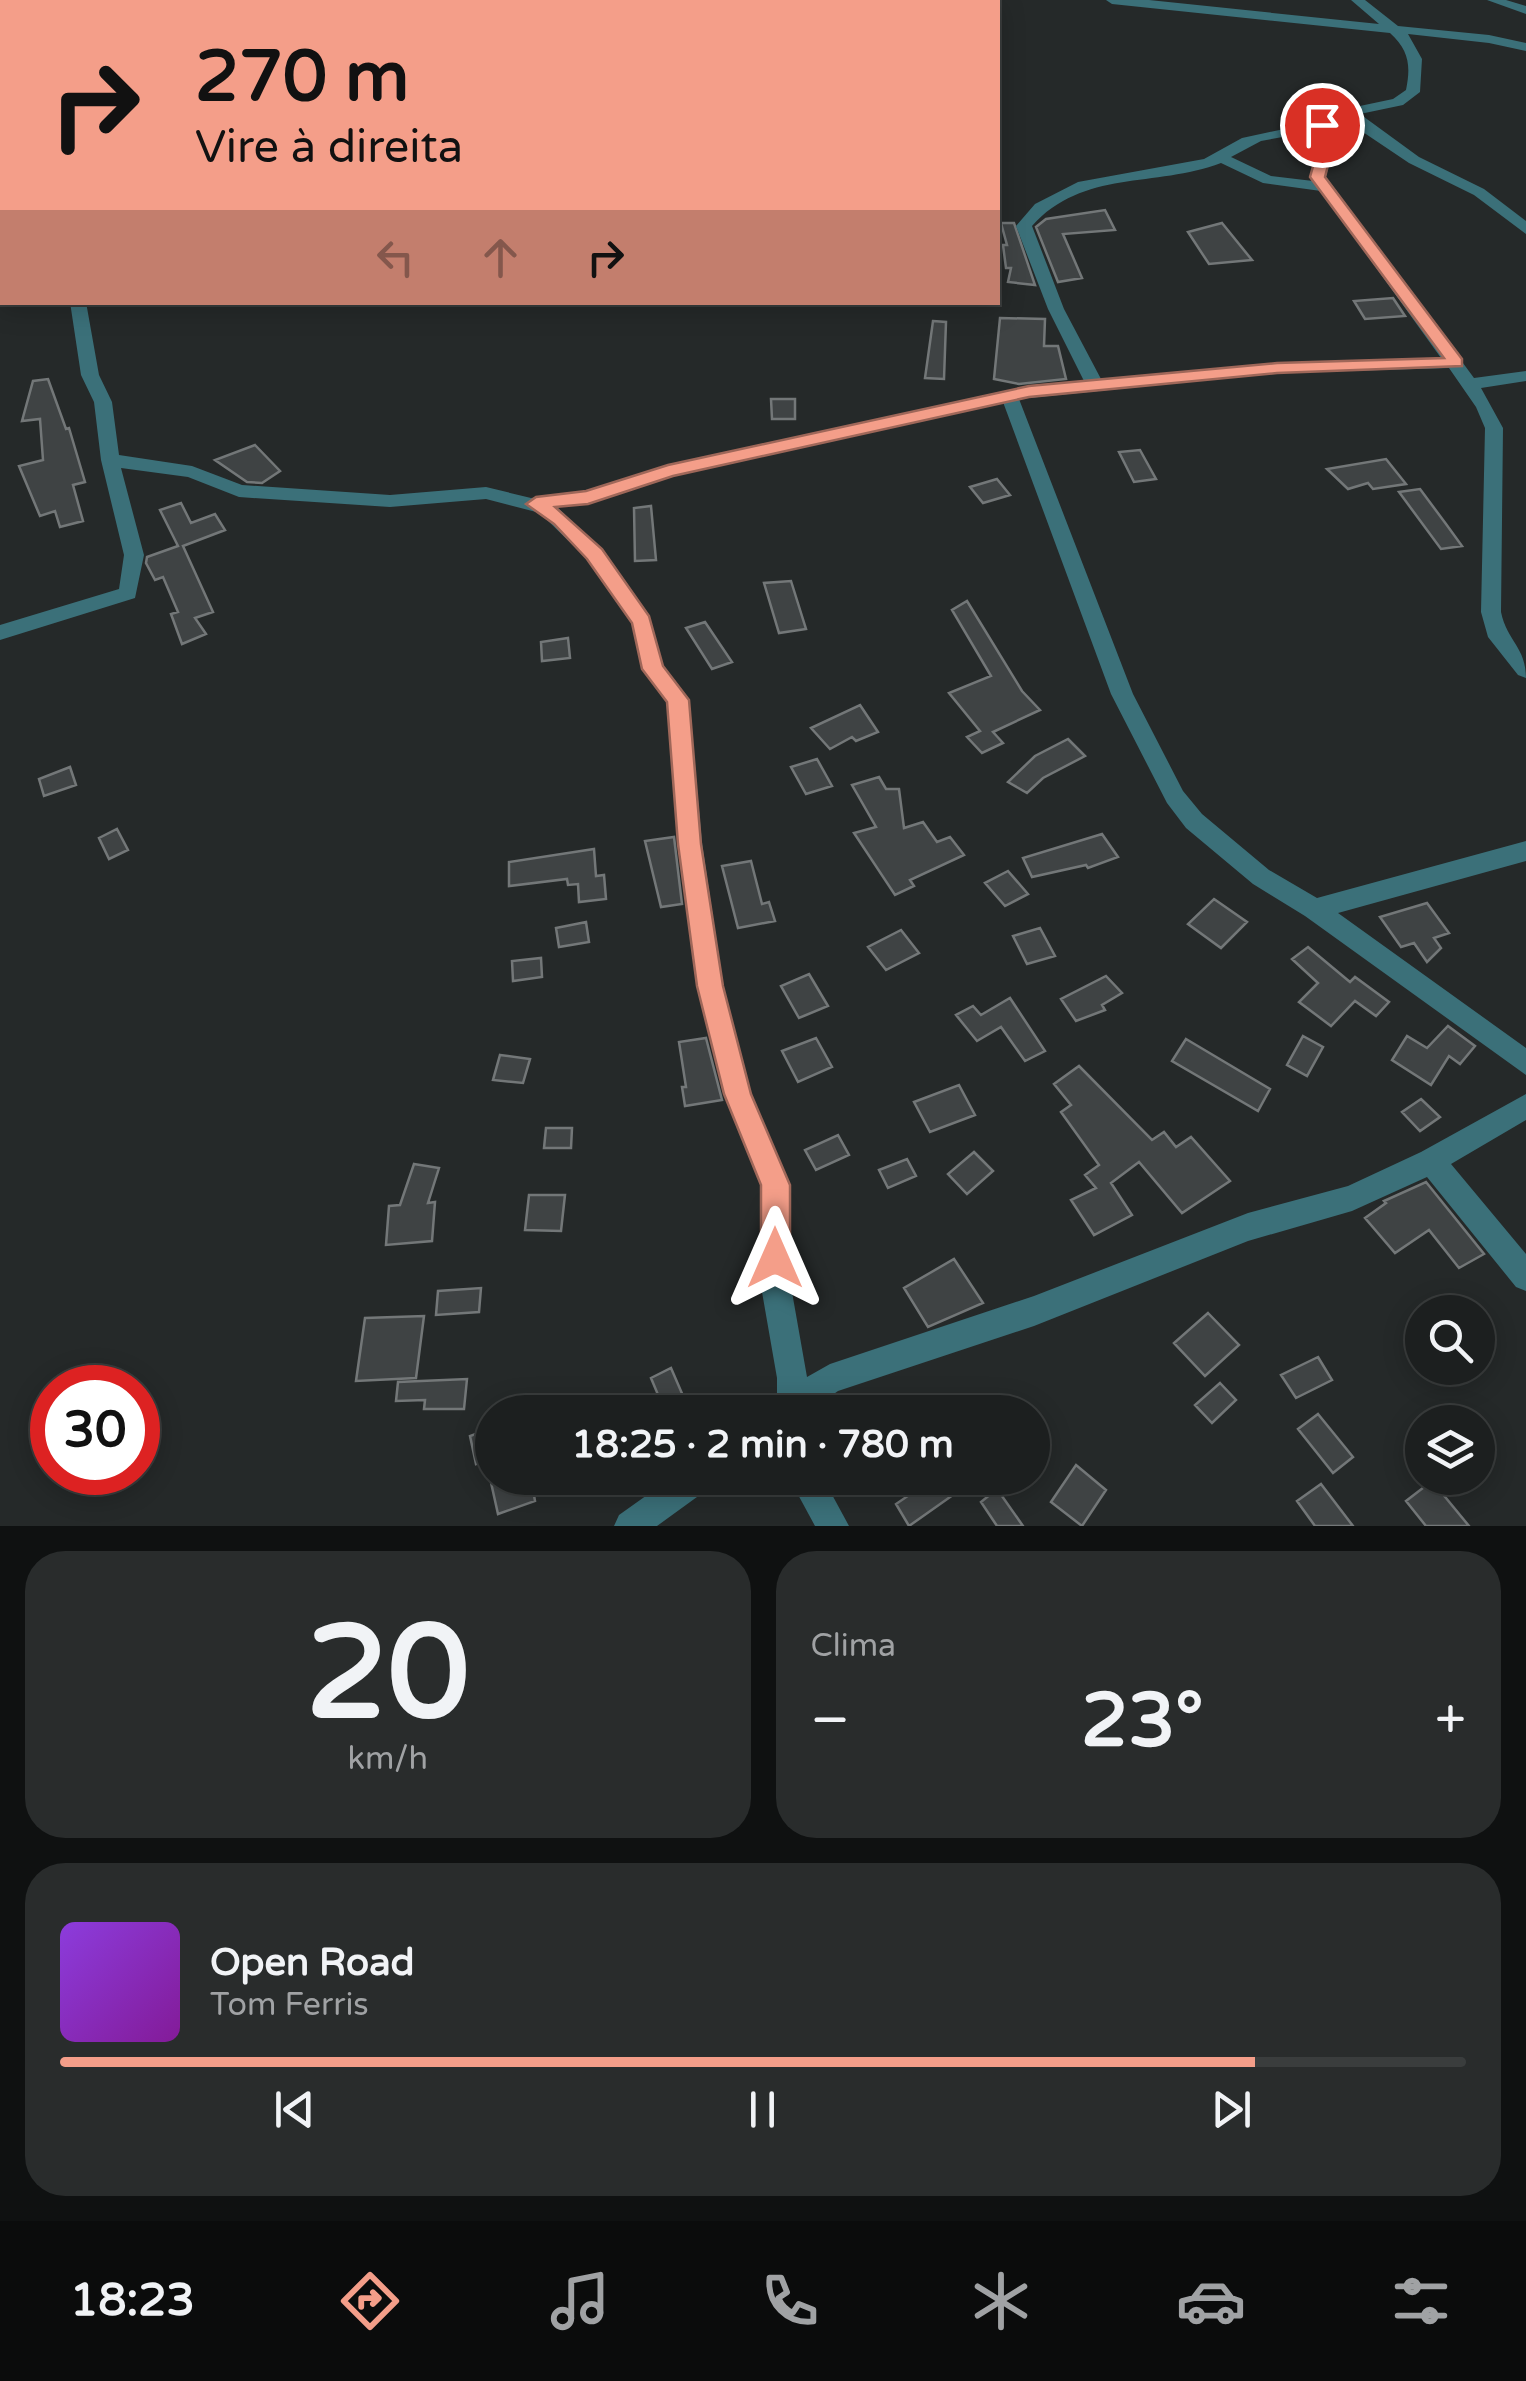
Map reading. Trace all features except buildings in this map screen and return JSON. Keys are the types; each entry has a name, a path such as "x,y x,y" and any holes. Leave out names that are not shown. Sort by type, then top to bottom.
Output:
{"street":[{"path":"1112,0 1396,29 1526,47"},
{"path":"1095,385 1056,310 1024,226 1036,208 1100,181 1222,158 1244,142 1322,125 1327,117 1398,102 1413,92 1418,73 1414,55 1396,29 1357,0"},
{"path":"1493,0 1526,10"},
{"path":"1351,111 1356,121 1414,160 1479,192 1526,229"},
{"path":"1322,125 1327,142 1317,169 1325,187 1456,362 1494,428 1491,612 1495,632 1526,670"},
{"path":"1222,158 1268,180 1325,187"},
{"path":"0,633 128,593 134,555 110,460 103,402 90,375 78,305"},
{"path":"536,504 588,497 668,471 774,451 1029,391 1277,368 1456,362"},
{"path":"1470,384 1526,376"},
{"path":"1010,398 1122,694 1175,797 1194,821 1260,877 1314,910 1526,1063"},
{"path":"110,460 192,472 240,491 390,501 486,492 536,504 561,520 594,554 642,622 653,669 678,700 690,844 710,986 738,1094 776,1185 777,1292 792,1378 789,1395"},
{"path":"1314,910 1526,851"},
{"path":"806,1395 830,1379 1034,1310 1248,1227 1352,1198 1431,1161 1526,1106"},
{"path":"1431,1161 1526,1277"},
{"path":"630,1526 673,1495"},
{"path":"815,1495 833,1526"}],"route":[{"path":"775,1258 776,1185 738,1094 710,986 690,844 678,700 653,669 642,622 594,554 561,520 536,504 588,497 668,471 774,451 1029,391 1277,368 1371,363 1428,366 1456,362 1371,246 1344,217 1318,177 1327,142 1322,125"}]}
